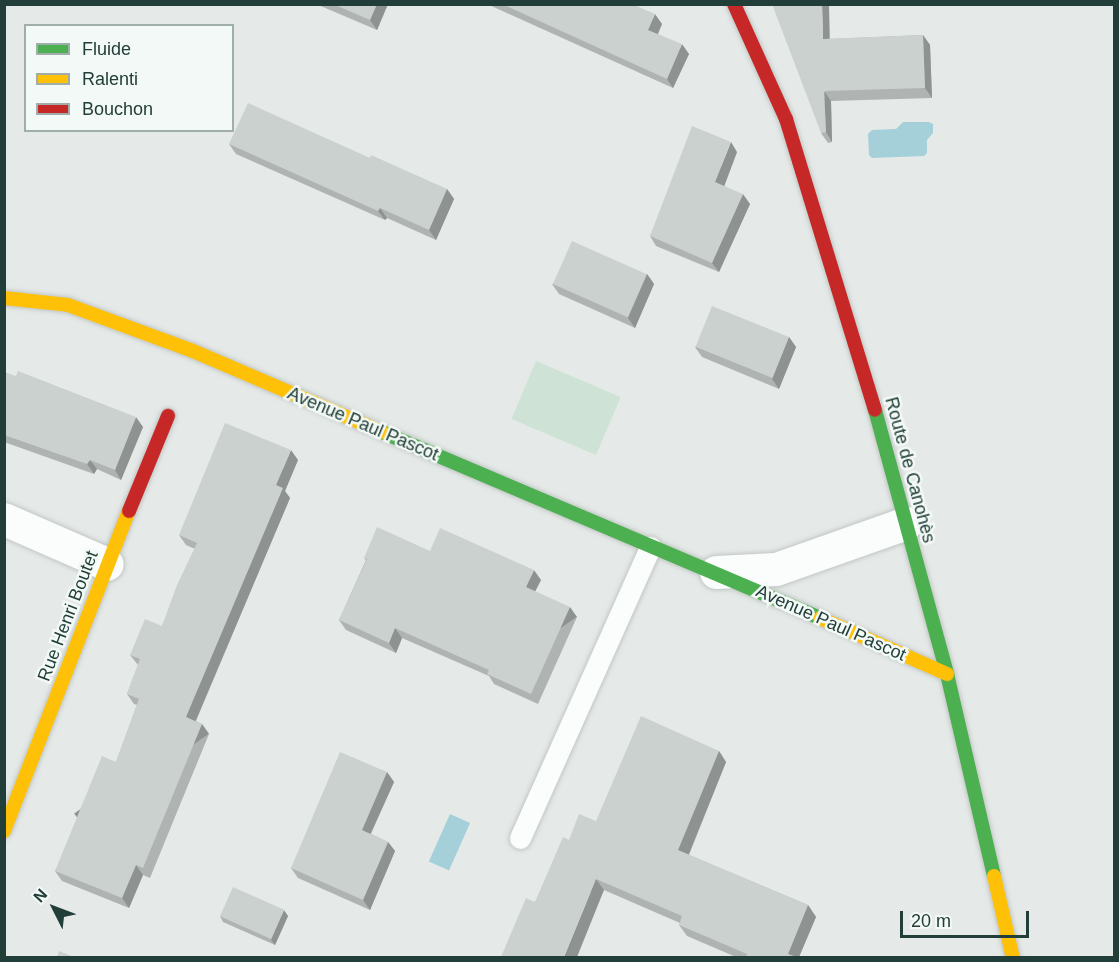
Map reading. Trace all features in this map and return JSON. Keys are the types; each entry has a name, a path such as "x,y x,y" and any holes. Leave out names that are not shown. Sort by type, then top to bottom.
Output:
{"street":[{"name":"Route de Canohès","path":"734,4 786,119 863,365 947,675 1013,957"},
{"name":"Avenue Paul Pascot","path":"4,298 68,305 193,351 650,547 716,572 947,675"},
{"name":"Rue Henri Boutet","path":"4,831 107,564 168,416"},
{"path":"4,519 107,564"},
{"name":"Avenue Paul Pascot","path":"716,572 776,569 906,523"}],"lane":[{"path":"519,838 650,547"}],"green space":[{"path":"536,361 621,397 596,455 511,419"}],"water":[{"path":"903,122 933,124 933,133 927,140 927,153 924,156 872,158 869,155 868,134 872,130 896,129"},
{"path":"450,814 470,823 449,870 429,862"}],"building":[{"path":"333,4 377,4 370,20"},
{"path":"502,4 632,4 655,14 648,30 682,44 667,79"},
{"path":"772,4 822,4 823,39 923,35 925,88 824,91 826,132 821,133"},
{"path":"248,103 370,158 371,155 447,189 429,230 380,208 378,211 229,144"},
{"path":"692,126 731,142 715,182 743,194 712,263 650,236"},
{"path":"572,241 647,274 628,317 553,284"},
{"path":"712,306 789,337 772,378 696,347"},
{"path":"18,371 136,417 115,470 90,460 87,464 4,435 4,372 16,376"},
{"path":"225,423 291,450 276,485 283,488 186,717 202,724 143,868 136,865 122,898 55,871 102,756 116,762 139,699 127,694 140,659 130,655 145,619 162,626 177,585 197,543 179,535"},
{"path":"377,527 430,551 440,528 534,570 526,587 570,607 531,694 487,674 489,670 395,628 389,643 339,620 367,559 364,558"},
{"path":"641,716 719,751 678,850 808,905 788,954 797,957 746,957 747,954 679,925 682,916 596,879 564,957 501,957 526,898 535,902 563,837 569,840 579,814 596,821"},
{"path":"340,752 387,772 362,830 388,842 363,900 291,868"},
{"path":"233,887 284,910 271,939 220,916"},
{"path":"59,951 74,957 57,957"}],"traffic: fast":[{"path":"875,410 947,674 994,876"},
{"path":"382,432 820,618"}],"traffic: slow":[{"path":"4,298 68,305 193,351 382,432"},
{"path":"4,831 129,511"},
{"path":"820,618 947,674"},
{"path":"994,876 1013,958"}],"traffic: jam":[{"path":"734,4 786,119 875,410"},
{"path":"129,511 168,416"}]}
